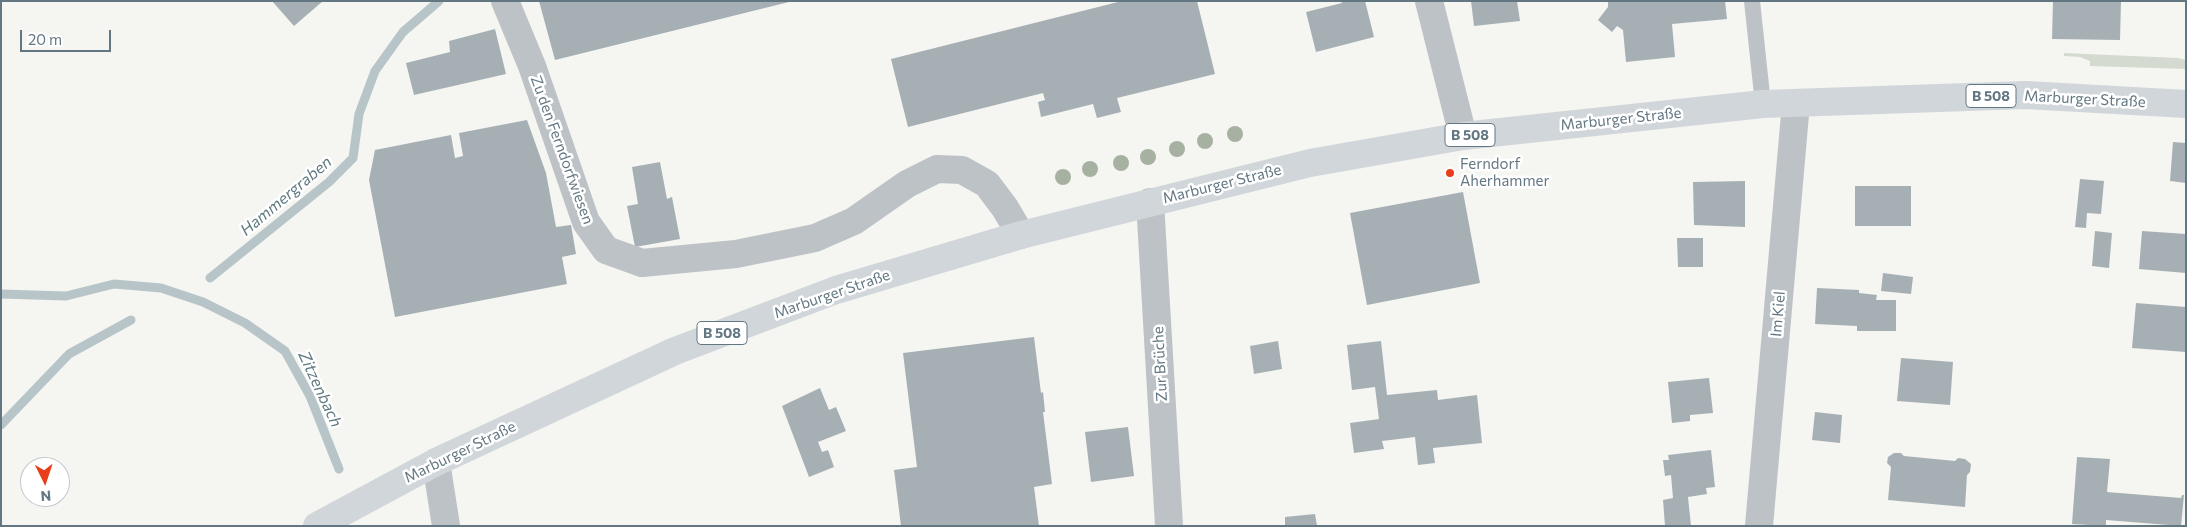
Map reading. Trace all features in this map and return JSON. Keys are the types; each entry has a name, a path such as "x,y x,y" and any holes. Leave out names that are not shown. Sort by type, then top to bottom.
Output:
{"main road":[{"name":"Marburger Straße","path":"317,526 436,462 675,350 836,290 1021,235 1310,163 1463,136 1763,104 2026,95 2186,104"}],"street":[{"name":"Zu den Ferndorfwiesen","path":"505,1 532,66 586,222 606,250 642,263 736,254 815,238 854,221 907,184 937,169 962,170 987,184 1005,208 1021,235"},
{"path":"1429,1 1463,136"},
{"name":"Im Kiel","path":"1759,526 1796,103"},
{"name":"Zur Brüche","path":"1150,202 1169,526"},
{"path":"436,462 446,526"}],"lane":[{"path":"1752,1 1763,104"}],"shaded area":[{"path":"2064,53 2178,58 2186,60 2186,69 2090,66 2090,61 2080,57 2064,56"}],"building":[{"path":"272,1 323,1 294,26"},
{"path":"539,1 789,1 789,2 555,60"},
{"path":"1122,1 1197,1 1215,74 1117,98 1121,112 1097,118 1093,104 1041,117 1038,102 1045,100 1043,93 908,127 891,59"},
{"path":"1342,1 1365,1 1374,37 1316,52 1306,12 1342,3"},
{"path":"1471,1 1517,1 1520,21 1474,26"},
{"path":"1608,1 1725,1 1727,19 1672,24 1675,57 1626,62 1623,30 1617,26 1612,32 1598,20 1608,7"},
{"path":"2053,1 2121,1 2120,40 2052,39"},
{"path":"495,29 506,74 414,95 406,63 450,52 449,41"},
{"path":"527,120 546,173 556,227 571,225 576,254 562,257 567,284 395,317 369,180 375,150 451,135 455,158 463,156 459,133"},
{"path":"2173,142 2186,143 2186,183 2170,181"},
{"path":"660,162 667,199 672,197 680,239 635,247 627,206 638,204 632,167"},
{"path":"2080,179 2104,181 2101,214 2087,213 2086,228 2075,227"},
{"path":"1745,181 1745,227 1694,225 1693,182"},
{"path":"1855,186 1911,186 1911,226 1855,226"},
{"path":"1463,192 1480,283 1367,305 1350,213"},
{"path":"2095,231 2112,233 2109,268 2092,266"},
{"path":"2142,231 2186,234 2186,273 2139,269"},
{"path":"1677,238 1703,238 1703,267 1678,267"},
{"path":"1883,273 1913,277 1911,294 1881,291"},
{"path":"1817,288 1859,290 1859,293 1877,295 1876,300 1896,300 1896,331 1857,331 1857,326 1815,324"},
{"path":"2136,303 2186,307 2186,352 2132,348"},
{"path":"1034,337 1041,393 1043,392 1045,412 1043,412 1052,484 1034,487 1039,526 901,526 894,470 917,467 903,353"},
{"path":"1278,341 1282,369 1254,374 1250,346"},
{"path":"1381,341 1387,395 1437,390 1438,400 1477,395 1482,443 1433,448 1435,463 1418,465 1415,437 1382,441 1384,449 1354,453 1350,423 1379,419 1375,387 1352,390 1347,345"},
{"path":"1901,358 1953,362 1950,405 1897,401"},
{"path":"1709,378 1713,413 1690,415 1690,421 1672,423 1668,382"},
{"path":"820,388 829,410 836,407 846,431 818,442 822,452 828,450 834,467 809,477 782,406"},
{"path":"1815,412 1842,415 1840,443 1812,440"},
{"path":"1128,427 1134,476 1091,482 1085,432"},
{"path":"1711,450 1715,487 1706,488 1707,494 1688,497 1691,526 1665,526 1663,500 1673,498 1671,475 1665,476 1663,460 1669,460 1668,455"},
{"path":"1894,453 1901,453 1904,456 1955,461 1958,458 1965,459 1971,464 1970,472 1967,475 1965,507 1888,500 1891,467 1887,463 1888,457"},
{"path":"2077,457 2110,459 2107,492 2181,498 2184,495 2181,526 2106,520 2106,526 2072,524"},
{"path":"1315,514 1317,526 1285,526 1285,517"}],"waterway":[{"name":"Hammergraben","path":"210,278 329,182 353,158 359,114 375,71 403,32 439,1"},
{"name":"Zitzenbach","path":"1,294 66,296 114,284 161,288 203,302 245,323 285,351 310,396 339,469"},
{"name":"Hammergraben","path":"1,425 69,354 131,320"}],"place":[{"name":"Ferndorf Aherhammer","path":"1450,173"}]}
